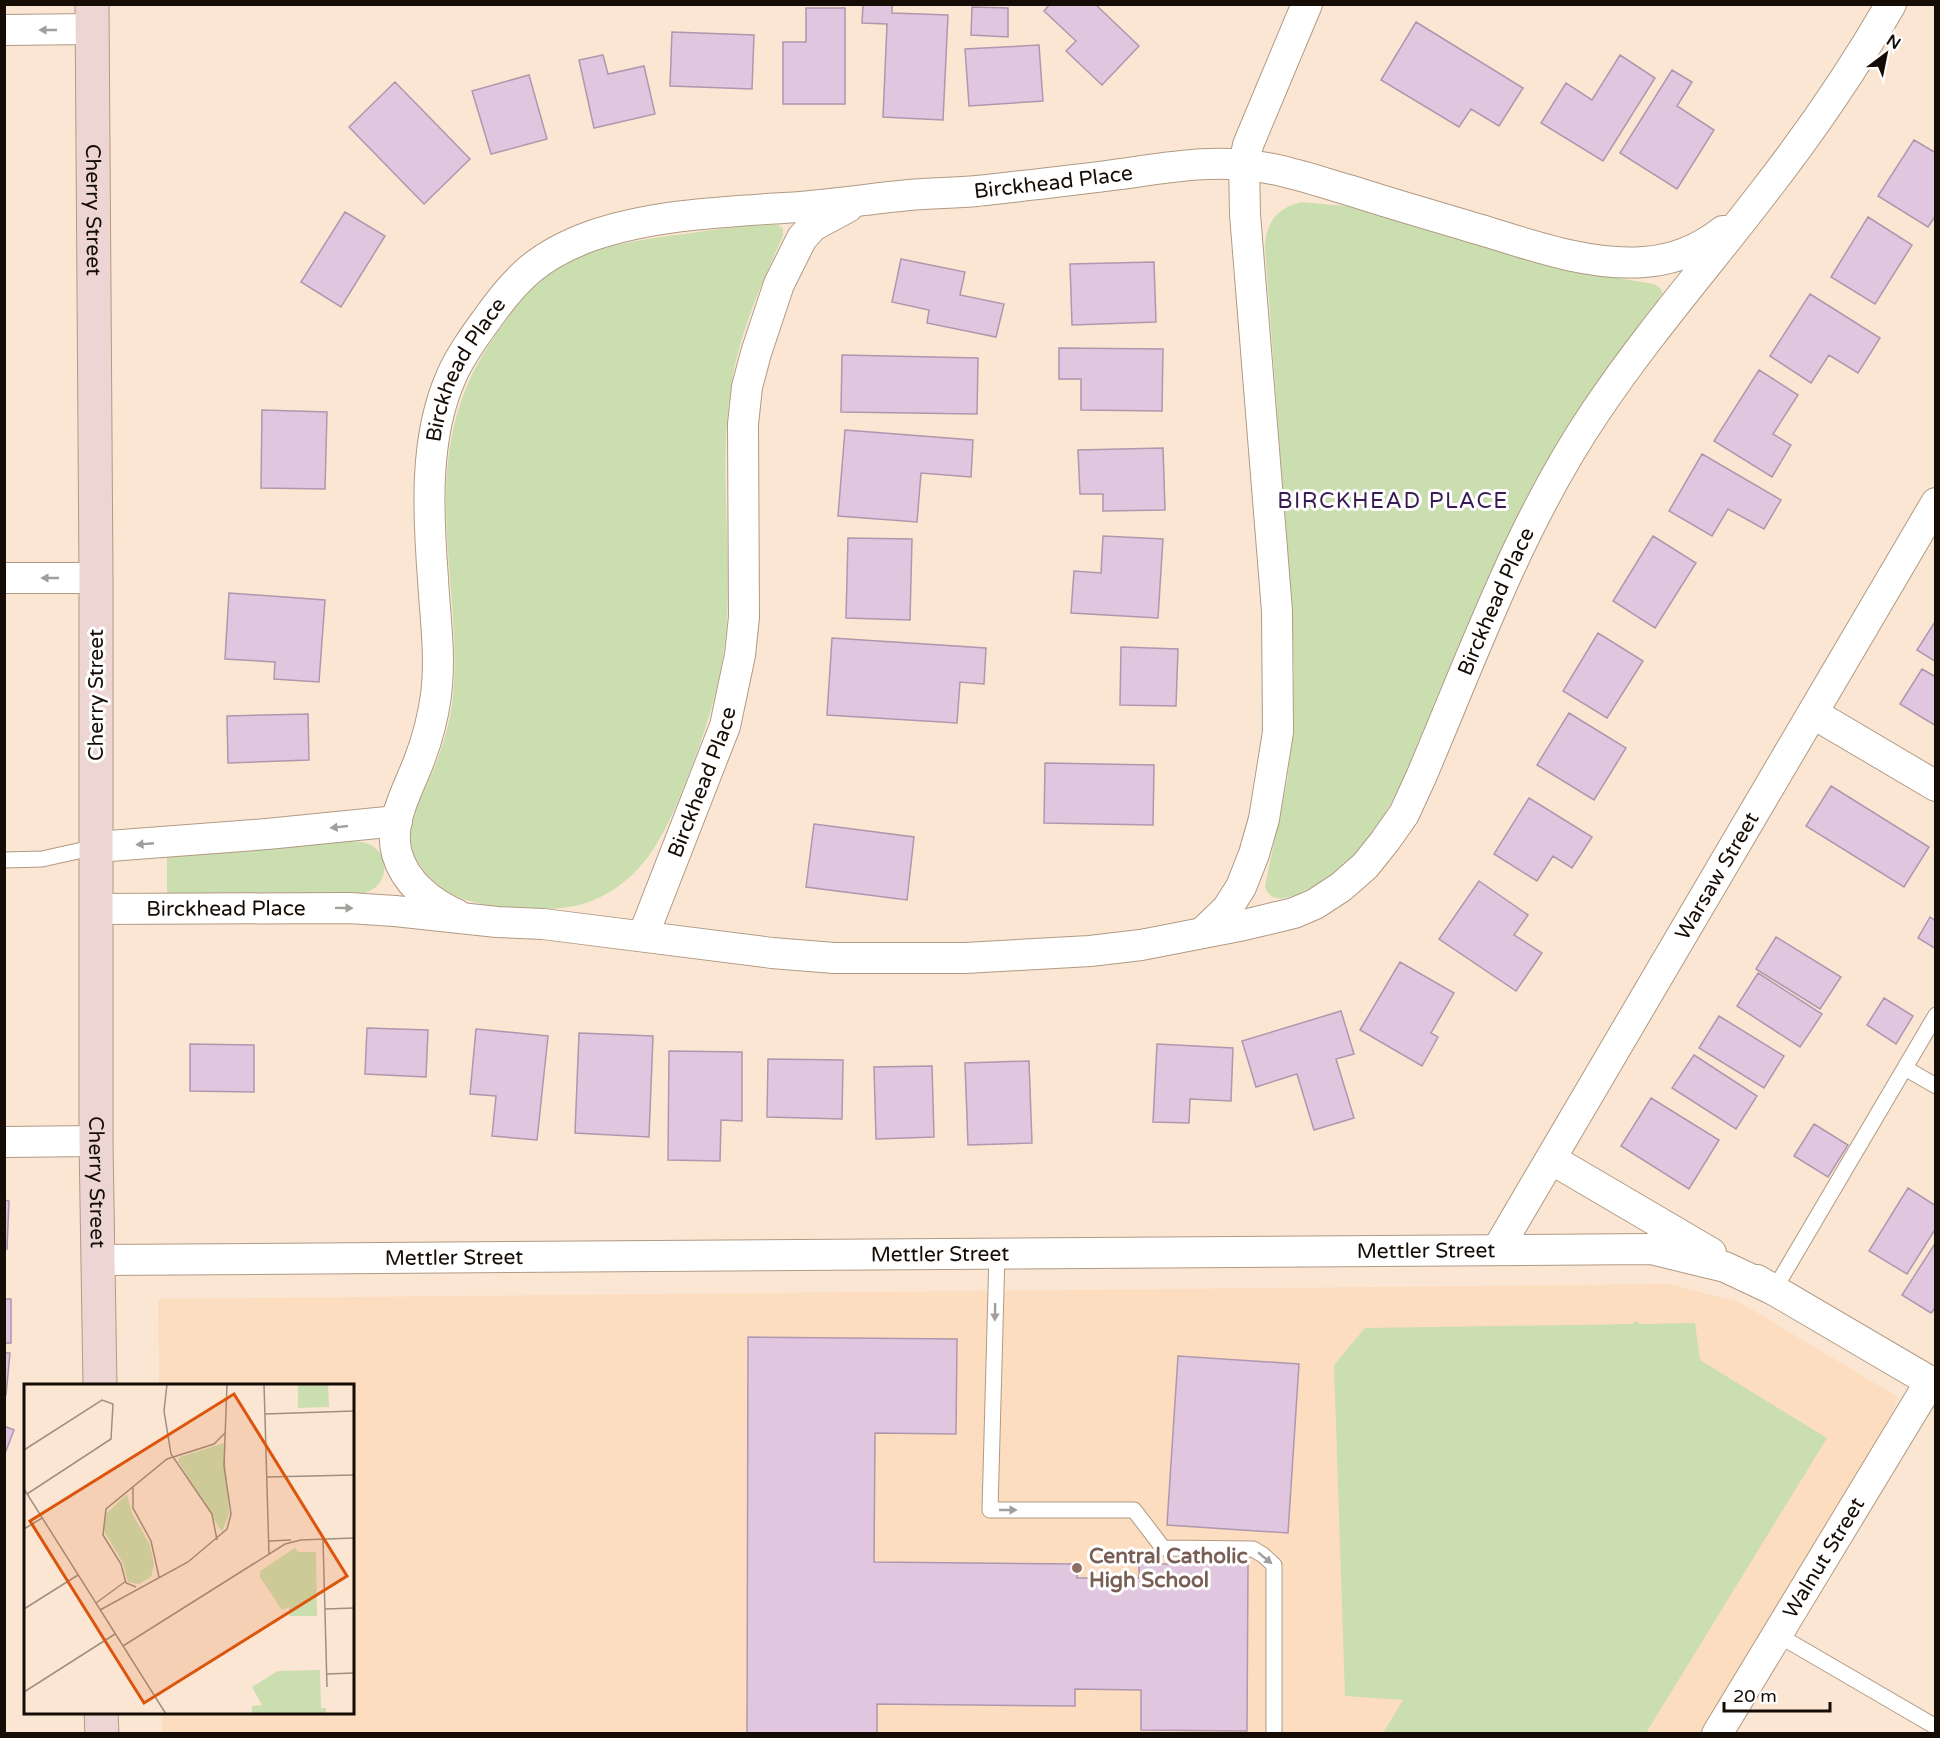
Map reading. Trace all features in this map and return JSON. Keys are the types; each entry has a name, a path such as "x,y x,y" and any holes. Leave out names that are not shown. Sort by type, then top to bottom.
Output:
{"main road":[{"name":"Cherry Street","path":"92,17 96,578 96,1142 100,1384"},
{"path":"101,1714 102,1734"}],"street":[{"path":"1202,933 1227,909 1241,887 1254,854 1264,819 1278,732 1277,611 1245,214 1244,164 1253,130 1307,4"},
{"name":"Birckhead Place","path":"96,909 349,908 465,917 834,958 919,959 1007,957 1141,945 1294,913 1315,904 1341,887 1365,866 1404,814 1501,589 1542,501 1596,411 1650,335 1754,204 1834,94 1891,4"},
{"path":"4,30 92,17"},
{"name":"Birckhead Place","path":"465,917 441,908 424,895 408,876 398,858 394,837 399,811 430,728 437,686 438,651 431,543 432,462 441,408 451,378 464,353 518,278 538,261 567,245 622,227 736,210 783,208 1059,182 1206,162 1244,164 1317,180 1529,245 1595,260 1625,263 1649,262 1676,256 1705,245 1754,204"},
{"name":"Birckhead Place","path":"643,936 725,726 741,655 744,617 743,424 747,387 756,353 779,284 802,238 813,226 862,200"},
{"name":"Warsaw Street","path":"1497,1250 1814,714 1935,503"},
{"path":"4,578 96,578"},
{"path":"1814,714 1935,786"},
{"path":"96,847 397,821"},
{"path":"4,1142 96,1142"},
{"name":"Mettler Street","path":"1551,1159 1933,1384"},
{"name":"Mettler Street","path":"98,1260 1651,1249 1725,1267 1774,1290"},
{"name":"Walnut Street","path":"1717,1734 1933,1384"}],"lane":[{"path":"4,860 42,859 96,847"},
{"path":"1774,1290 1935,1015"},
{"path":"1905,1068 1935,1086"},
{"path":"997,1254 990,1510 1134,1510 1163,1548 1253,1549 1263,1555 1274,1565 1274,1734"},
{"path":"1778,1635 1935,1727"}],"shaded area":[{"name":"Central Catholic High School","path":"1669,1284 1741,1303 1898,1397 1888,1423 1701,1733 162,1733 162,1714 354,1714 354,1384 159,1384 158,1299"}],"green space":[{"path":"1301,202 1346,206 1557,268 1654,284 1663,293 1580,408 1529,493 1486,583 1404,777 1384,816 1372,834 1343,866 1325,879 1292,896 1275,898 1269,894 1265,886 1287,781 1293,733 1294,673 1292,610 1265,248 1270,224 1274,218 1285,208"},
{"path":"778,225 783,229 783,236 745,329 731,387 726,444 728,589 722,660 701,741 668,824 654,849 639,868 611,891 589,902 558,908 519,909 480,904 450,893 420,866 411,843 411,831 417,807 440,752 452,703 455,655 447,544 446,489 455,422 474,371 492,340 523,298 545,276 562,265 599,250 639,241 728,228"},
{"path":"342,840 371,845 380,853 384,870 377,886 365,893 167,893 167,857"},
{"path":"1635,1321 1641,1324 1695,1323 1700,1360 1827,1438 1646,1733 1383,1733 1403,1700 1345,1696 1334,1365 1365,1328 1633,1324"}],"building":[{"path":"863,4 892,4 892,13 948,15 943,120 883,117 887,24 862,23"},
{"path":"1050,4 1095,4 1139,46 1102,85 1066,51 1076,41 1044,11"},
{"path":"972,7 1008,8 1008,37 971,35"},
{"path":"806,8 845,8 845,104 783,104 783,42 806,42"},
{"path":"1416,22 1523,88 1499,126 1471,109 1459,127 1381,80"},
{"path":"672,32 754,35 752,89 670,86"},
{"path":"1039,45 1043,101 969,106 965,49"},
{"path":"603,55 608,74 644,66 655,114 594,128 579,60"},
{"path":"1620,55 1655,78 1603,161 1541,123 1566,83 1592,100"},
{"path":"1672,70 1692,82 1677,106 1714,130 1677,189 1620,153"},
{"path":"529,75 547,139 491,154 472,91"},
{"path":"395,82 470,159 424,204 349,127"},
{"path":"1914,140 1936,153 1936,215 1928,227 1878,196"},
{"path":"345,212 385,236 341,307 301,282"},
{"path":"1868,217 1912,245 1875,304 1831,277"},
{"path":"901,259 965,272 960,295 1004,304 996,337 927,323 929,310 892,302"},
{"path":"1154,262 1156,322 1072,325 1070,264"},
{"path":"1810,294 1880,338 1858,373 1829,355 1811,383 1770,356"},
{"path":"1059,348 1163,349 1162,411 1081,410 1081,379 1059,379"},
{"path":"842,355 978,358 977,414 841,412"},
{"path":"1759,370 1798,395 1773,434 1791,445 1772,477 1714,441"},
{"path":"262,410 327,412 325,489 261,488"},
{"path":"845,430 973,440 971,477 921,473 917,522 838,516"},
{"path":"1163,448 1165,510 1103,511 1103,494 1080,494 1078,450"},
{"path":"1702,454 1781,500 1764,529 1728,509 1712,536 1669,511"},
{"path":"1103,536 1163,539 1158,618 1071,613 1074,571 1101,573"},
{"path":"1653,536 1696,563 1655,628 1613,601"},
{"path":"848,538 912,539 910,620 846,618"},
{"path":"229,593 325,600 319,682 274,679 275,662 225,659"},
{"path":"1936,620 1936,662 1917,650"},
{"path":"1598,633 1643,661 1607,718 1563,691"},
{"path":"832,638 986,648 984,684 960,682 957,723 827,715"},
{"path":"1121,647 1178,649 1176,706 1120,705"},
{"path":"1922,669 1936,677 1936,726 1900,704"},
{"path":"1569,713 1626,748 1594,800 1537,765"},
{"path":"308,714 309,760 228,763 227,716"},
{"path":"1045,763 1154,765 1153,825 1044,823"},
{"path":"1831,786 1929,847 1904,887 1806,826"},
{"path":"1529,798 1592,837 1572,868 1553,856 1537,881 1494,854"},
{"path":"814,824 914,837 907,900 806,887"},
{"path":"1479,881 1528,915 1514,935 1542,953 1516,991 1439,939"},
{"path":"1930,917 1936,921 1936,949 1918,938"},
{"path":"1776,937 1841,977 1820,1009 1756,969"},
{"path":"1400,962 1454,993 1431,1033 1438,1037 1422,1066 1360,1030"},
{"path":"1758,973 1822,1014 1800,1047 1737,1006"},
{"path":"1884,998 1913,1016 1896,1044 1867,1025"},
{"path":"1341,1011 1354,1054 1336,1059 1354,1118 1314,1130 1297,1074 1256,1087 1242,1041"},
{"path":"1719,1016 1784,1056 1764,1088 1699,1048"},
{"path":"367,1028 428,1030 426,1077 365,1074"},
{"path":"476,1029 548,1036 537,1140 492,1136 496,1096 470,1094"},
{"path":"579,1033 653,1036 649,1137 575,1133"},
{"path":"190,1044 254,1045 254,1092 190,1091"},
{"path":"1157,1044 1233,1048 1231,1101 1190,1099 1189,1123 1153,1122"},
{"path":"669,1051 742,1052 742,1121 721,1120 720,1161 668,1160"},
{"path":"1694,1055 1757,1096 1736,1129 1672,1088"},
{"path":"768,1059 843,1060 842,1119 767,1117"},
{"path":"1029,1061 1032,1143 968,1145 965,1063"},
{"path":"932,1066 934,1137 876,1139 874,1067"},
{"path":"1651,1098 1719,1140 1689,1189 1621,1146"},
{"path":"1814,1124 1848,1145 1828,1177 1794,1156"},
{"path":"1908,1188 1936,1206 1936,1228 1907,1274 1869,1251"},
{"path":"4,1200 9,1201 7,1249 4,1249"},
{"path":"1936,1242 1936,1307 1931,1313 1902,1295"},
{"path":"4,1299 11,1299 11,1343 4,1343"},
{"path":"748,1337 957,1339 956,1434 875,1433 874,1562 1077,1564 1077,1578 1139,1578 1139,1564 1248,1564 1247,1731 1141,1730 1141,1690 1075,1689 1075,1706 877,1704 877,1734 747,1734"},
{"path":"4,1353 10,1353 6,1395 4,1395"},
{"path":"1178,1356 1299,1364 1288,1533 1167,1525"},
{"path":"4,1426 14,1430 4,1456"}],"place":[{"name":"Central Catholic High School","path":"1077,1568"}],"district":[{"name":"BIRCKHEAD PLACE","path":"1393,501"}]}
